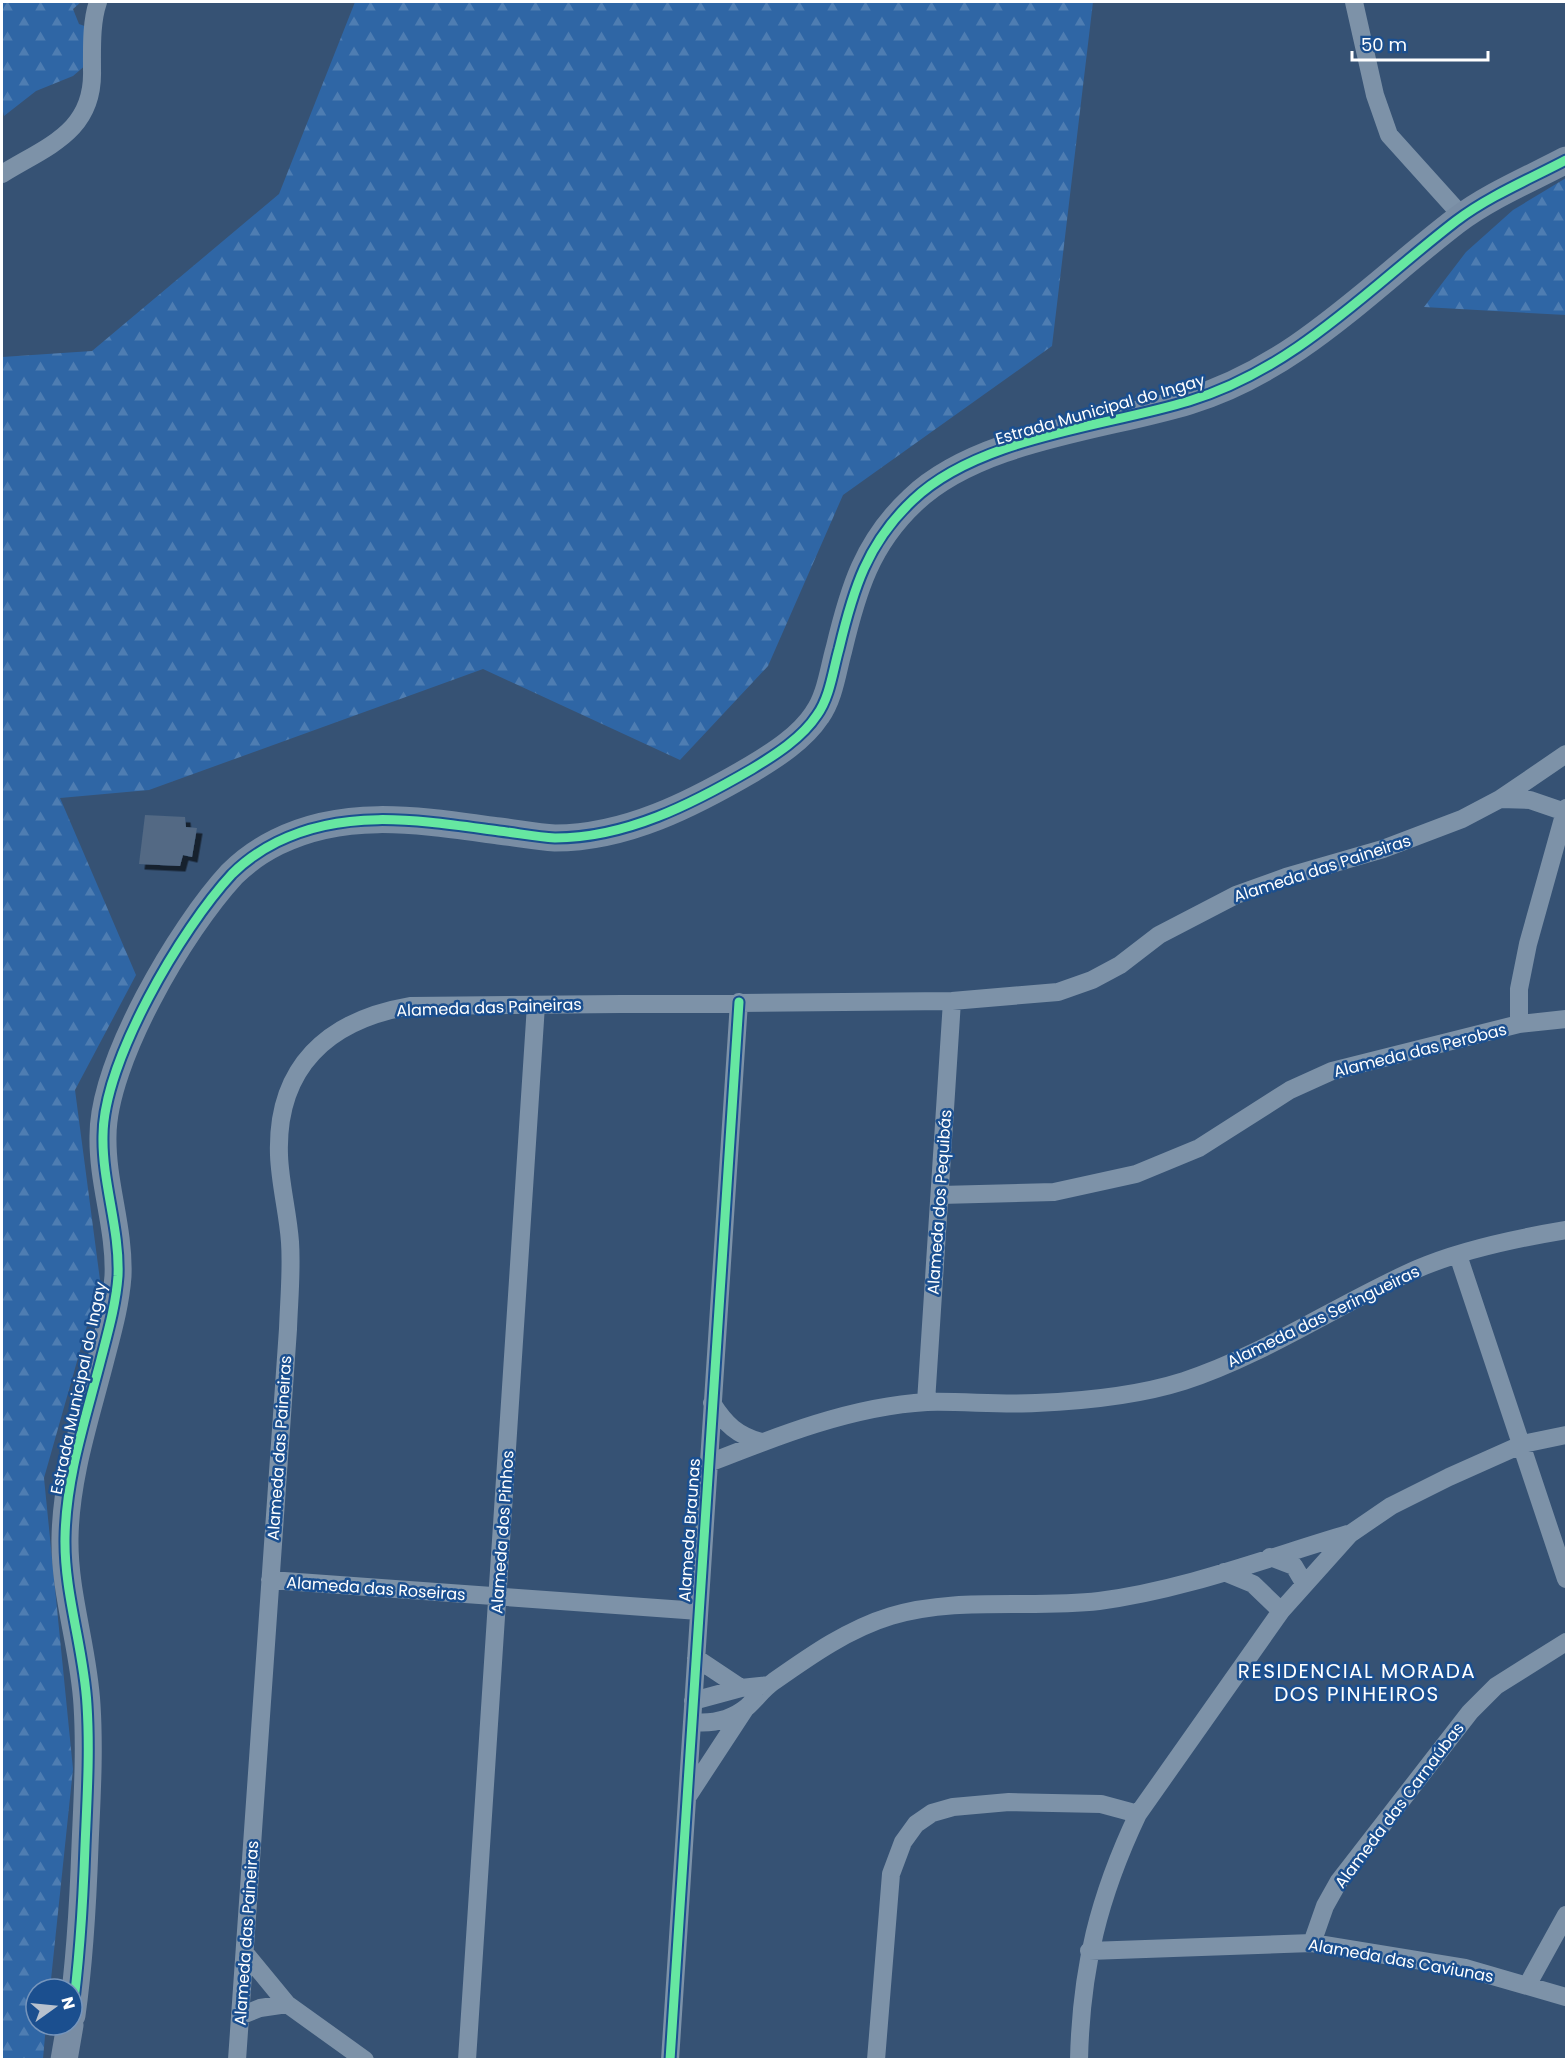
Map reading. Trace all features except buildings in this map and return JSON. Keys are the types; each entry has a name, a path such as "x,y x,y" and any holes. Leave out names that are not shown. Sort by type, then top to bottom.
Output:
{"street":[{"path":"2,174 72,129 85,113 91,98 92,50 98,2"},
{"path":"1354,2 1375,95 1389,135 1462,216"},
{"name":"Estrada Municipal do Ingay","path":"77,1977 80,1953 88,1759 83,1659 65,1547 72,1467 111,1319 118,1279 117,1245 102,1142 104,1112 124,1050 154,990 189,931 233,873 257,852 279,841 309,828 346,821 401,820 552,838 593,835 639,823 676,809 753,768 787,746 817,715 828,691 851,598 864,564 885,532 914,498 944,476 982,458 1110,420 1189,401 1242,382 1297,349 1462,216 1566,160"},
{"name":"Alameda das Paineiras","path":"237,2060 288,1329 290,1246 279,1156 280,1126 288,1094 315,1048 335,1032 360,1018 410,1006 952,1001 1059,992 1092,980 1120,965 1159,934 1236,895 1286,877 1383,849 1462,819 1563,761"},
{"path":"1500,799 1530,800 1566,810 1519,988 1519,1024"},
{"name":"Alameda dos Pequibás","path":"926,1402 952,1001"},
{"name":"Alameda Braunas","path":"670,2060 739,1002"},
{"name":"Alameda dos Pinhos","path":"467,2060 536,1005"},
{"name":"Alameda das Perobas","path":"940,1195 1054,1192 1136,1174 1199,1148 1290,1090 1332,1071 1519,1024 1566,1019"},
{"name":"Alameda das Seringueiras","path":"709,1463 761,1442 833,1420 926,1402 1035,1403 1089,1399 1134,1393 1184,1381 1277,1342 1419,1268 1458,1255 1566,1230"},
{"path":"1458,1255 1523,1444 1566,1579"},
{"path":"712,1403 724,1423 741,1436 761,1442"},
{"path":"1078,2060 1080,2006 1089,1951 1108,1881 1138,1814 1281,1611 1350,1534 1419,1491 1523,1444 1566,1435"},
{"path":"687,1798 746,1708 769,1685 832,1643 891,1616 937,1608 1102,1600 1224,1572 1350,1534"},
{"path":"1270,1557 1294,1566 1304,1583"},
{"path":"1224,1572 1253,1584 1281,1611"},
{"name":"Alameda das Roseiras","path":"270,1580 699,1611"},
{"name":"Alameda das Carnaúbas","path":"1312,1943 1325,1906 1339,1881 1470,1712 1496,1686 1566,1642"},
{"path":"696,1658 741,1688"},
{"path":"693,1701 741,1688 769,1685"},
{"path":"692,1722 721,1721 746,1708"},
{"path":"876,2060 891,1874 903,1842 916,1824 932,1813 953,1807 1009,1802 1101,1804 1138,1814"},
{"path":"1528,1984 1566,1915"},
{"name":"Alameda das Caviunas","path":"1089,1951 1312,1943 1465,1968 1528,1984 1566,1997"},
{"path":"245,1953 265,1981 287,2004 365,2060"},
{"path":"240,2016 260,2008 287,2004"},
{"path":"64,2060 68,2037"}],"green space":[{"path":"2,2 81,2 73,9 79,24 90,28 87,64 73,76 36,91 4,116 2,107"},
{"path":"355,2 1093,2 1052,346 843,495 768,666 680,760 483,669 149,790 60,798 136,975 75,1090 100,1280 44,1478 73,1769 51,1977 24,1977 24,2037 45,2037 43,2059 2,2059 2,357 92,351 279,194"},
{"path":"1566,178 1566,315 1424,307 1466,252 1513,210"}],"cycle path":[{"path":"77,1977 82,1910 88,1740 85,1684 68,1580 65,1538 73,1470 111,1318 118,1276 116,1241 103,1154 106,1106 130,1035 148,998 190,928 212,898 237,869 265,849 304,831 331,824 358,821 414,821 555,838 581,836 607,832 658,817 706,795 761,764 788,745 817,715 828,692 856,587 873,550 897,516 940,479 972,462 1007,448 1189,401 1227,387 1263,369 1330,324 1469,212 1566,160"},
{"path":"670,2060 739,1002"}],"district":[{"name":"RESIDENCIAL MORADA DOS PINHEIROS","path":"1357,1682"}]}
